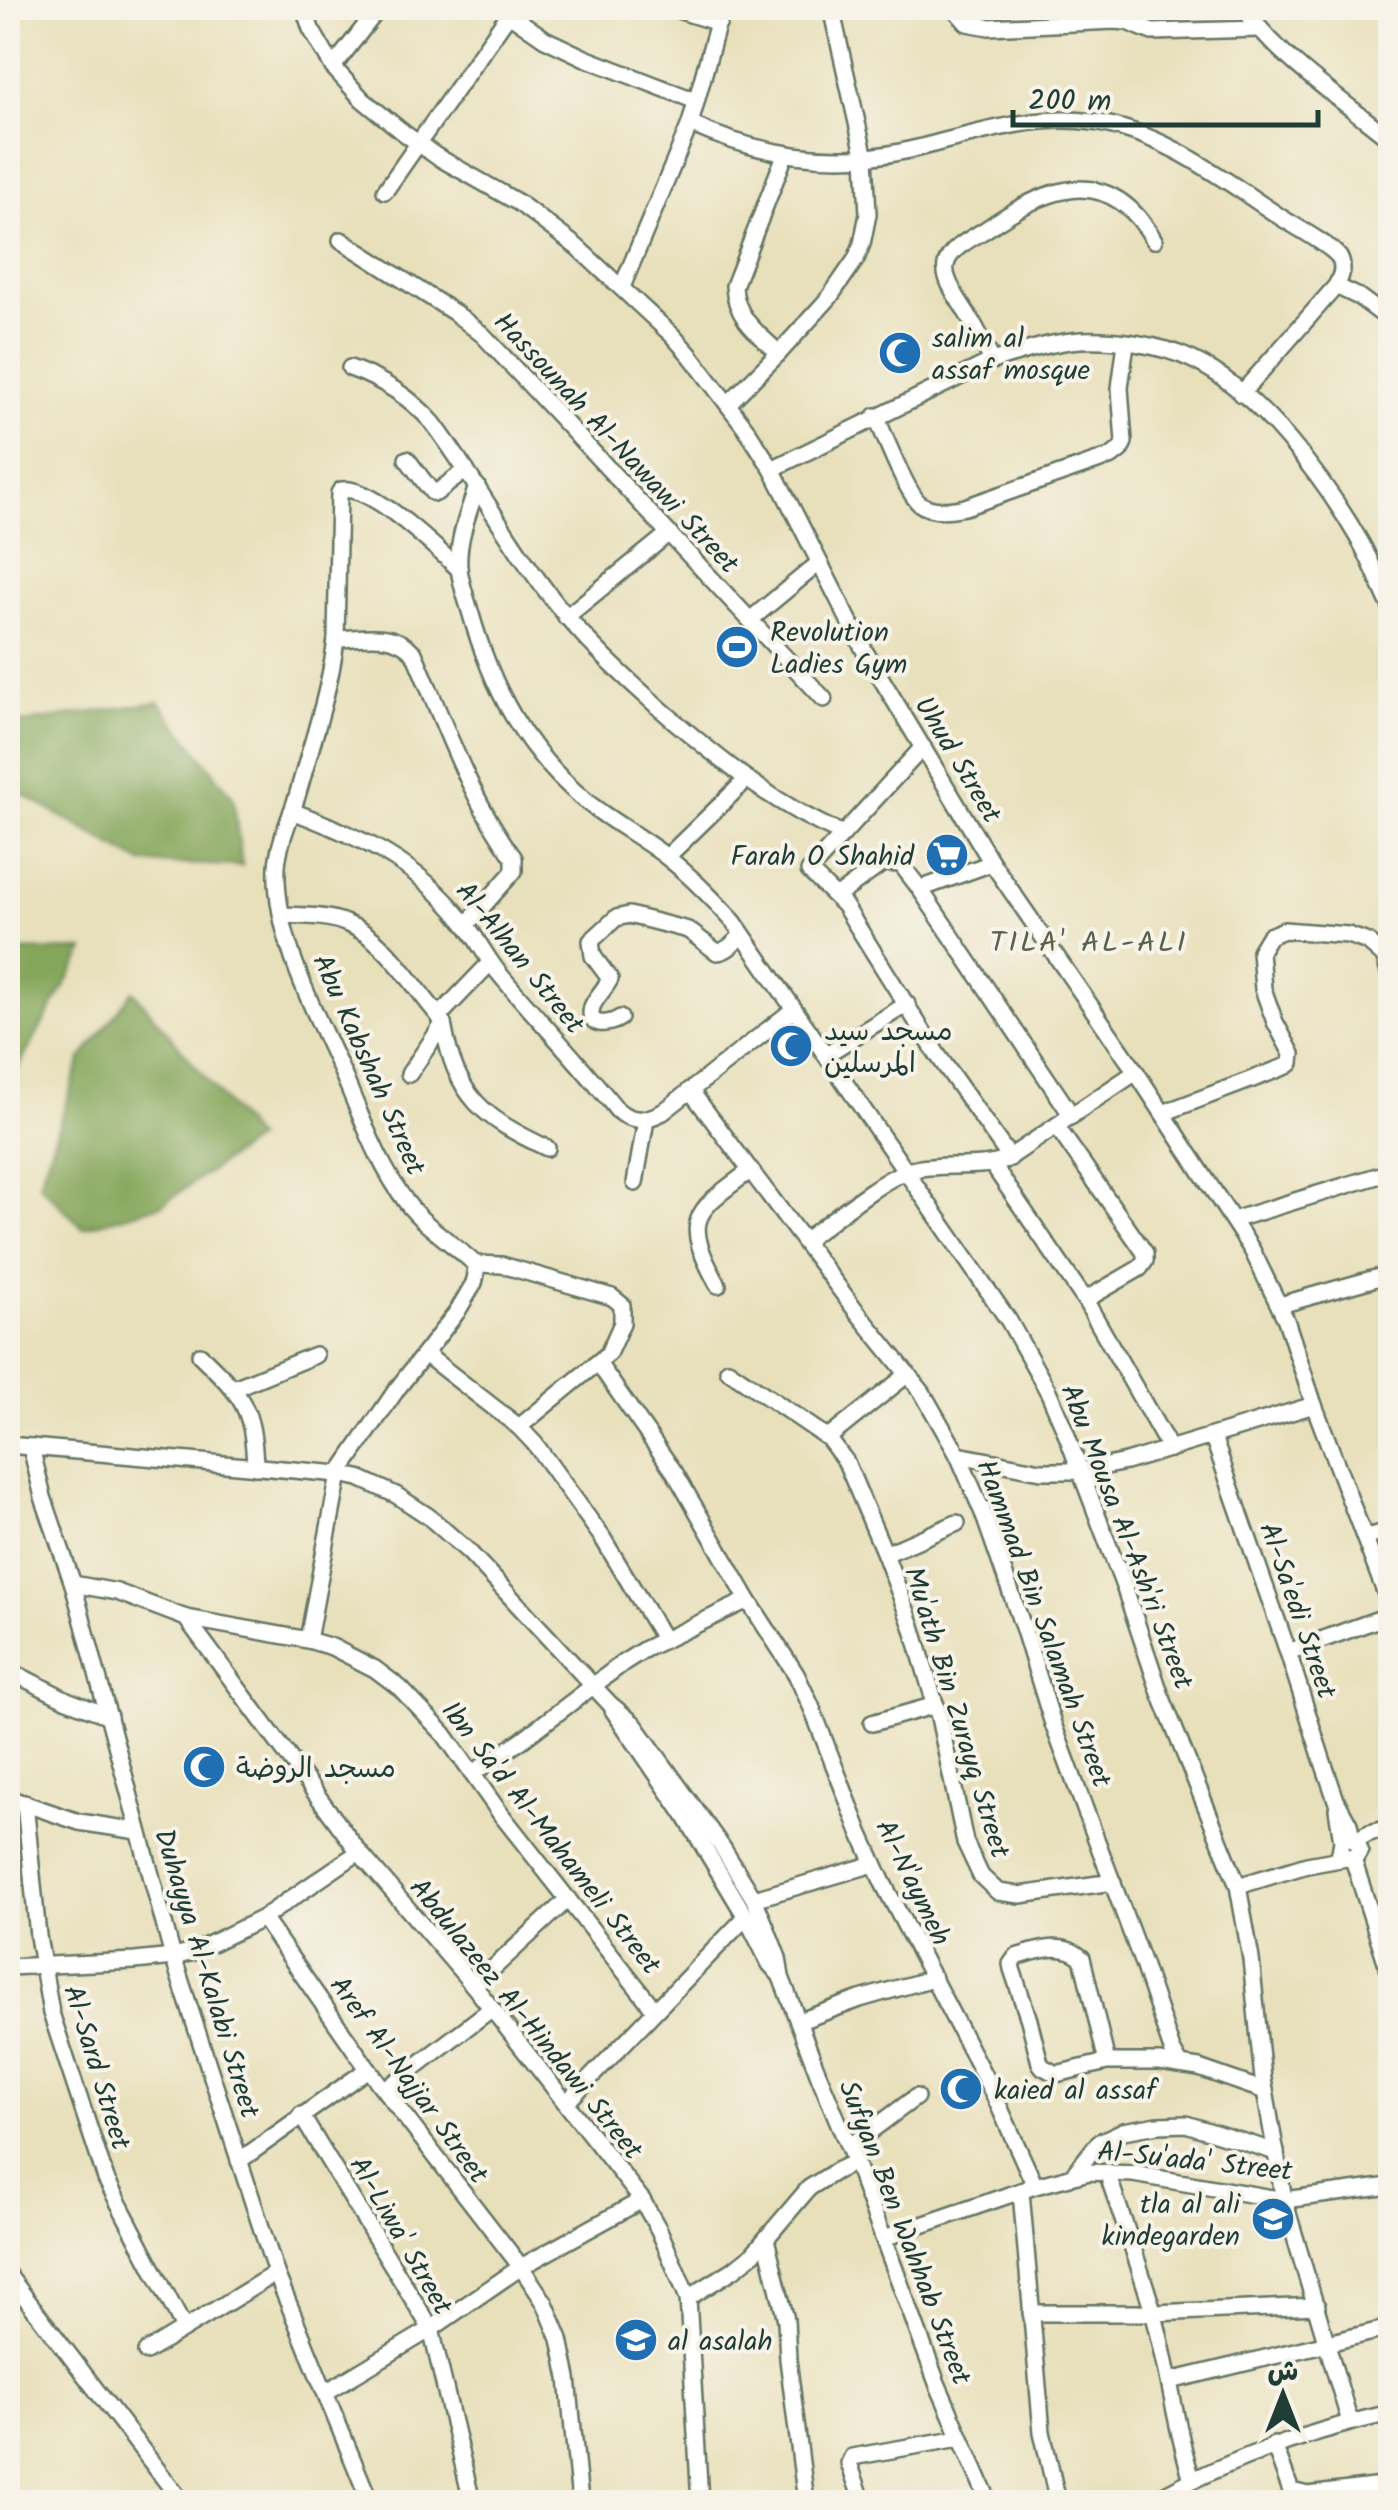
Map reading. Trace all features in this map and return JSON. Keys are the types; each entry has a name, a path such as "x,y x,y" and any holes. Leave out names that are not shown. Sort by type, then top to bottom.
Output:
{"street":[{"name":"Uhud Street","path":"304,8 333,67 372,108 456,168 556,229 681,345 728,404 772,469 864,650 992,863 1252,1250 1280,1305 1390,1605"},
{"path":"333,67 379,8"},
{"path":"622,287 690,124 721,15 671,8"},
{"path":"728,404 829,298 856,259 868,214 865,158 830,8"},
{"path":"954,8 967,23 989,27 1114,21 1152,32 1260,29"},
{"path":"1244,8 1260,29 1320,84 1390,139"},
{"path":"384,191 511,10 545,39 696,101"},
{"path":"690,124 766,151 846,159 905,151 1011,125 1071,120 1117,127 1168,146 1335,253 1341,262 1336,286 1241,394"},
{"path":"779,353 740,313 734,286 785,155"},
{"path":"992,362 948,280 946,264 957,249 1038,197 1075,189 1100,192 1123,202 1138,215 1154,240"},
{"name":"Hassounah Al-Nawawi Street","path":"341,240 444,305 504,354 824,699"},
{"path":"1336,286 1390,320"},
{"path":"772,469 992,362 1081,340 1154,347 1193,360 1218,374 1287,440 1342,512 1390,605"},
{"path":"876,416 916,501 932,509 965,507 1112,456 1120,449 1124,437 1120,388 1126,343"},
{"path":"350,368 390,388 424,413 542,587 594,649 747,780 793,810 842,834"},
{"path":"407,460 436,494 466,470"},
{"name":"Abu Mousa Al-Ash'ri Street","path":"477,486 462,533 459,568 487,664 516,724 568,786 667,858 718,905 907,1171 1018,1335 1049,1394 1082,1471 1160,1693 1238,1886 1264,2090 1284,2200 1350,2422"},
{"name":"Abu Kabshah Street","path":"459,568 384,506 350,488 341,490 336,638 328,687 280,847 278,888 287,936 304,986 384,1166 410,1208 475,1264"},
{"path":"566,617 668,534"},
{"path":"750,620 819,563"},
{"path":"336,638 394,638 414,653 466,773 514,858 514,871 466,924"},
{"path":"922,747 810,866 810,873 836,897 937,1054 1010,1158"},
{"path":"667,858 747,780"},
{"name":"Al-Alhan Street","path":"292,810 368,841 420,878 466,924 490,963 617,1110 632,1120 646,1120"},
{"path":"836,897 883,862 901,864 1072,1116"},
{"path":"920,889 992,863"},
{"path":"283,915 332,919 363,931 391,958 441,1020 458,1078 480,1108 511,1132 547,1148"},
{"path":"620,1018 610,1025 602,1024 591,1013 610,979 593,956 591,941 616,918 635,915 682,928 716,952 722,952 742,936"},
{"path":"1163,1113 1291,1063 1292,1054 1263,989 1260,950 1269,936 1284,930 1348,934 1368,942 1384,956 1390,976"},
{"path":"408,1074 441,1020 490,963"},
{"path":"826,1054 907,1004"},
{"path":"634,1183 646,1120 663,1112 793,1010"},
{"path":"804,1241 907,1171 992,1164 1010,1158 1136,1072"},
{"name":"Hammad Bin Salamah Street","path":"690,1090 928,1401 958,1455 983,1513 1053,1724 1180,2064"},
{"path":"1057,1127 1146,1253 1140,1268 1085,1300"},
{"path":"992,1164 1085,1300 1170,1448"},
{"path":"718,1286 698,1246 699,1218 712,1199 751,1170"},
{"path":"1233,1220 1390,1172"},
{"path":"308,1640 338,1474 466,1297 476,1275 475,1264 502,1265 620,1301 623,1310 608,1354 519,1427"},
{"path":"1280,1305 1390,1274"},
{"path":"425,1354 519,1427 535,1444 598,1530 664,1640"},
{"path":"200,1355 234,1388 249,1415 255,1467"},
{"path":"234,1388 315,1355"},
{"name":"Al-N'aymeh","path":"598,1363 675,1473 748,1600 778,1643 811,1706 874,1864 994,2095 1028,2189 1031,2313 1042,2432 1058,2502"},
{"name":"Mu'ath Bin Zurayq Street","path":"728,1370 828,1438 846,1462 912,1626 936,1704 965,1842 984,1881 998,1892 1020,1896 1113,1882"},
{"path":"828,1438 908,1374"},
{"path":"958,1455 1041,1470 1082,1471 1126,1462 1314,1406"},
{"name":"Al-Sa'edi Street","path":"1213,1437 1288,1652 1390,1974"},
{"name":"Sufyan Ben Wahhab Street","path":"8,1444 338,1474 382,1488 428,1516 482,1566 592,1686 634,1724 716,1838 754,1899 818,2076 988,2502"},
{"name":"Duhayya Al-Kalabi Street","path":"32,1448 174,1957 239,2160 276,2273 370,2502"},
{"path":"885,1554 957,1523"},
{"path":"1366,1536 1390,1531"},
{"name":"Ibn Sa'd Al-Mahameli Street","path":"73,1584 117,1592 186,1618 308,1640 376,1669 444,1734 500,1813 654,2010"},
{"path":"473,1772 522,1740 622,1663 748,1600"},
{"path":"1288,1652 1390,1616"},
{"name":"Abdulazeez Al-Hindawi Street","path":"186,1618 359,1852 474,1986 642,2200 688,2298 700,2502"},
{"path":"8,1670 58,1694 107,1711"},
{"path":"75,1695 89,1686 97,1672"},
{"path":"58,1694 75,1695 107,1711"},
{"name":"Sufyan Ben Wahhab Street","path":"610,1704 668,1789 781,1977"},
{"path":"872,1723 936,1704"},
{"path":"8,1798 78,1822 138,1831"},
{"name":"Al-Sard Street","path":"25,1803 42,1966 51,2012 106,2179 184,2328"},
{"path":"1238,1886 1376,1841 1390,1831"},
{"path":"8,1966 82,1965 194,1952 263,1918 359,1852"},
{"path":"754,1899 874,1864"},
{"path":"474,1986 568,1900"},
{"path":"566,2103 746,1916"},
{"name":"Aref Al-Najjar Street","path":"263,1918 368,2069 545,2303 562,2349 573,2413 580,2502"},
{"path":"1107,2062 1082,1958 1064,1948 1016,1957 1012,1969 1043,2067 1056,2074 1107,2062 1180,2064 1264,2090"},
{"path":"800,2021 934,1978"},
{"path":"385,2090 491,2010"},
{"path":"239,2160 368,2069"},
{"path":"688,2298 752,2255 809,2188 836,2170 916,2097"},
{"name":"Al-Liwa' Street","path":"301,2115 431,2328 472,2502"},
{"path":"1074,2174 1099,2142 1123,2131 1158,2124 1186,2124 1276,2152"},
{"path":"1108,2172 1154,2313 1176,2426 1192,2479"},
{"name":"Al-Su'ada' Street","path":"884,2238 1074,2174 1108,2172 1284,2200 1390,2186"},
{"path":"326,2392 521,2267 642,2200"},
{"path":"766,2238 786,2320 806,2502"},
{"path":"146,2352 276,2273"},
{"path":"8,2275 182,2502"},
{"path":"1031,2313 1154,2313 1317,2306"},
{"path":"1170,2381 1390,2328"},
{"path":"1150,2502 1192,2479 1274,2445 1390,2413"},
{"path":"861,2498 849,2463 852,2457 960,2438"},
{"path":"1274,2445 1288,2486 1296,2493 1308,2495 1390,2485"}],"green space":[{"path":"159,702 233,797 242,866 142,863 14,789 8,764 8,725"},
{"path":"85,950 8,1085 8,951"},
{"path":"133,991 256,1139 161,1205 83,1228 39,1184 81,1059"}],"place":[{"name":"salim al assaf mosque","path":"900,353"},
{"name":"Revolution Ladies Gym","path":"737,647"},
{"name":"Farah O Shahid","path":"947,855"},
{"name":"مسجد سيد المرسلين","path":"791,1046"},
{"name":"مسجد الروضة","path":"204,1767"},
{"name":"kaied al assaf","path":"961,2089"},
{"name":"tla al ali kindegarden","path":"1273,2219"},
{"name":"al asalah","path":"636,2340"}],"district":[{"name":"TILA' AL-ALI","path":"1089,942"}]}
